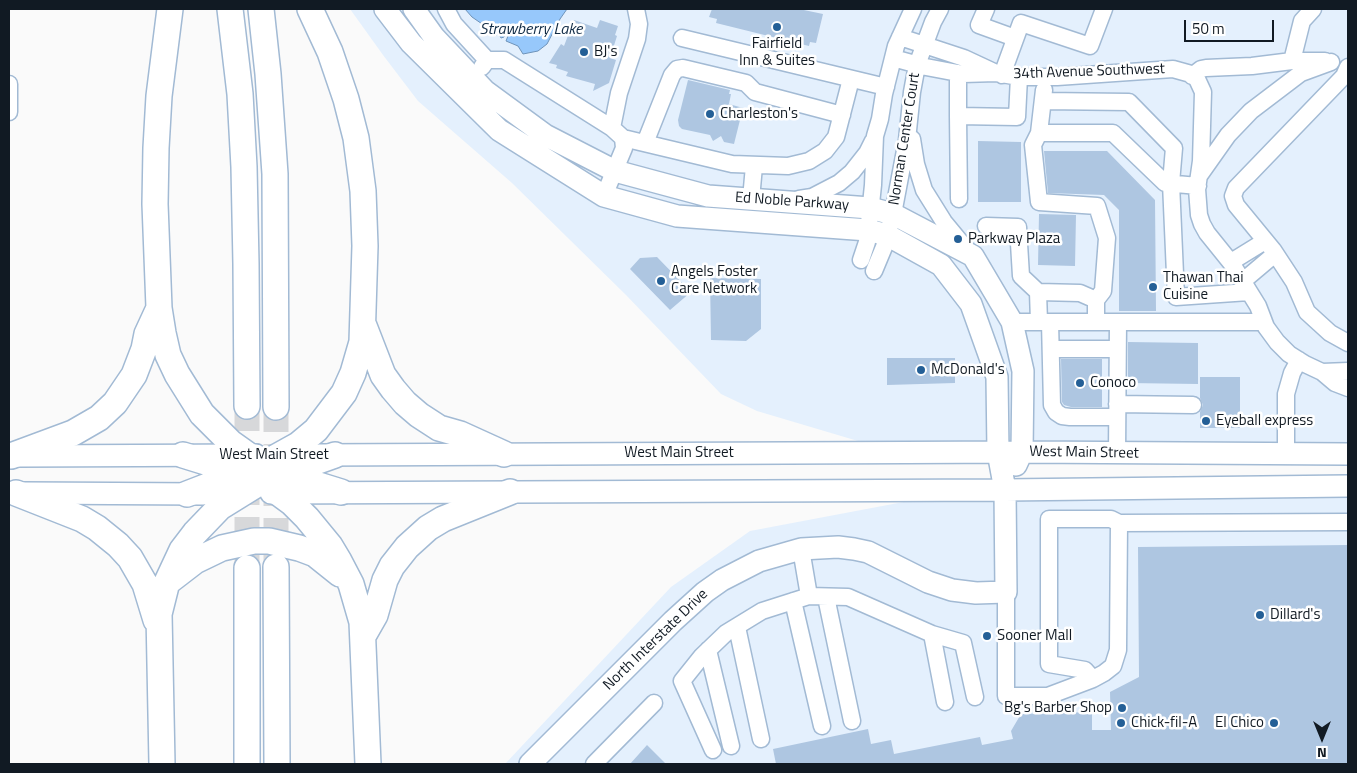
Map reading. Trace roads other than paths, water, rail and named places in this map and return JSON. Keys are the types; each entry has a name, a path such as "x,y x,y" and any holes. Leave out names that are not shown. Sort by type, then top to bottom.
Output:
{"highway":[{"path":"170,9 159,96 155,204 159,308 168,354 177,374 202,414 320,533 339,561 351,584 358,605 363,636 368,764"},
{"path":"230,9 240,94 244,167 247,406"},
{"path":"261,9 275,174 276,407"},
{"path":"162,764 160,614 167,582 182,550 194,533 220,507 316,430 344,393 358,360 362,342 364,324 363,191 356,138 330,52 310,9"},
{"path":"10,456 73,433 99,418 115,403 136,370 144,349 147,334 159,308"},
{"path":"364,324 383,375 392,389 405,403 418,415 439,428 460,434 504,454"},
{"path":"183,455 341,492"},
{"path":"187,494 335,455"},
{"path":"363,636 375,615 380,593 392,566 412,542 428,528 443,519 510,492"},
{"path":"13,494 82,519 102,531 118,545 130,558 145,584 152,603 159,634"},
{"path":"167,582 195,561 222,548 254,541 269,541 299,548 314,554 351,584"},
{"path":"247,568 247,764"},
{"path":"276,568 277,764"}],"main road":[{"name":"Ed Noble Parkway","path":"385,9 411,43 500,130 604,196 676,216 878,232 941,266 971,304 997,377 998,452 1005,490 1006,592"},
{"name":"Ed Noble Parkway","path":"414,9 434,38 485,91 545,135 615,171 708,196 870,208 893,214 973,256 1012,322 1023,371 1022,452 1005,490"},
{"name":"West Main Street","path":"335,455 998,452 1348,454"},
{"path":"10,456 183,455"},
{"path":"341,492 1005,490 1348,486"},
{"path":"13,494 187,494"},
{"name":"North Interstate Drive","path":"530,764 704,592 722,580 760,561 801,549 838,547 854,549 868,552 928,582 952,590 1006,592"}],"street":[{"path":"446,9 454,24 488,60 504,60 617,133 645,143 732,164 788,166 809,161 825,151 836,137 851,79"},
{"path":"604,196 624,148 617,133 619,93 636,39 638,24 636,9"},
{"name":"Norman Center Court","path":"874,271 884,247 870,208 875,136 893,58 913,9"},
{"name":"Norman Center Court","path":"861,260 867,242 893,214 907,140 917,65 933,22 940,9"},
{"path":"986,9 979,26 1015,38"},
{"path":"999,74 1021,23 1090,46 1104,9"},
{"path":"1292,60 1302,21 1313,9"},
{"path":"682,38 886,87"},
{"name":"34th Avenue Southwest","path":"900,38 964,58 999,74"},
{"name":"34th Avenue Southwest","path":"893,58 958,73 999,74 1019,77 1173,69 1192,76"},
{"path":"474,79 488,60"},
{"path":"1348,343 1330,333 1307,312 1294,282 1275,254 1236,205 1233,196 1236,188 1344,76 1348,66 1332,62 1292,60 1252,66 1201,69 1192,76 1197,79 1203,92 1199,181 1199,214 1202,224 1231,262 1258,306 1264,322 1276,342 1299,360 1322,372 1335,383 1348,388"},
{"path":"1199,181 1228,135 1257,106 1301,73 1332,62"},
{"path":"645,143 672,75 676,69 683,68 746,83 754,92 842,115"},
{"path":"958,73 959,198"},
{"path":"958,116 1017,117 1019,77"},
{"path":"1046,77 1039,133 1034,144 1039,202 1097,206 1107,238 1103,291 1096,300 1096,322"},
{"path":"9,84 9,112"},
{"path":"1042,101 1129,102 1174,148 1171,183 1176,296 1246,286 1275,254"},
{"path":"909,116 916,164 924,190 944,222 973,256"},
{"path":"1039,133 1113,133 1165,183 1199,181"},
{"path":"782,202 812,197 839,183 852,172 867,153 875,136"},
{"path":"751,199 754,166"},
{"path":"986,226 1018,227 1021,276 1038,292 1051,350 1052,405 1056,412 1062,416 1070,417 1117,411 1193,406"},
{"path":"1231,262 1265,241"},
{"path":"1038,292 1080,293 1096,300"},
{"path":"1012,322 1264,322"},
{"path":"1117,454 1118,322"},
{"path":"1051,350 1117,350"},
{"path":"1286,453 1286,394 1292,373 1299,360"},
{"path":"1322,372 1348,371"},
{"path":"1119,523 1118,650 1116,660 1110,669 1093,678 1085,670 1049,664 1049,519 1111,518 1119,523 1348,522"},
{"path":"801,549 809,596"},
{"name":"Ed Noble Parkway","path":"1006,592 1006,696 1048,696 1093,678"},
{"path":"713,750 682,681 708,650 726,634 762,611 809,596 848,597 932,634 963,643 975,697"},
{"path":"826,596 852,721"},
{"path":"793,601 822,726"},
{"path":"737,627 762,739"},
{"path":"932,634 945,702"},
{"path":"708,650 730,746"},
{"path":"594,764 654,703"}],"water":[{"name":"Strawberry Lake","path":"465,9 567,9 547,44 538,51 523,54 518,46 506,41 510,31 507,30 504,37 501,38 503,29 501,27 497,35 494,35 497,26 494,24 491,32 488,32 490,22 488,21 485,26 472,17"}],"tunnel":[{"path":"247,406 247,564"},
{"path":"276,407 276,562"}],"place":[{"name":"Fairfield Inn & Suites","path":"777,27"},
{"name":"BJ's","path":"584,52"},
{"name":"Charleston's","path":"710,114"},
{"name":"Parkway Plaza","path":"958,239"},
{"name":"Angels Foster Care Network","path":"661,281"},
{"name":"Thawan Thai Cuisine","path":"1153,287"},
{"name":"McDonald's","path":"921,370"},
{"name":"Conoco","path":"1080,383"},
{"name":"Eyeball express","path":"1206,421"},
{"name":"Dillard's","path":"1260,615"},
{"name":"Sooner Mall","path":"987,636"},
{"name":"Bg's Barber Shop","path":"1122,708"},
{"name":"Chick-fil-A","path":"1121,723"},
{"name":"El Chico","path":"1274,723"}]}
